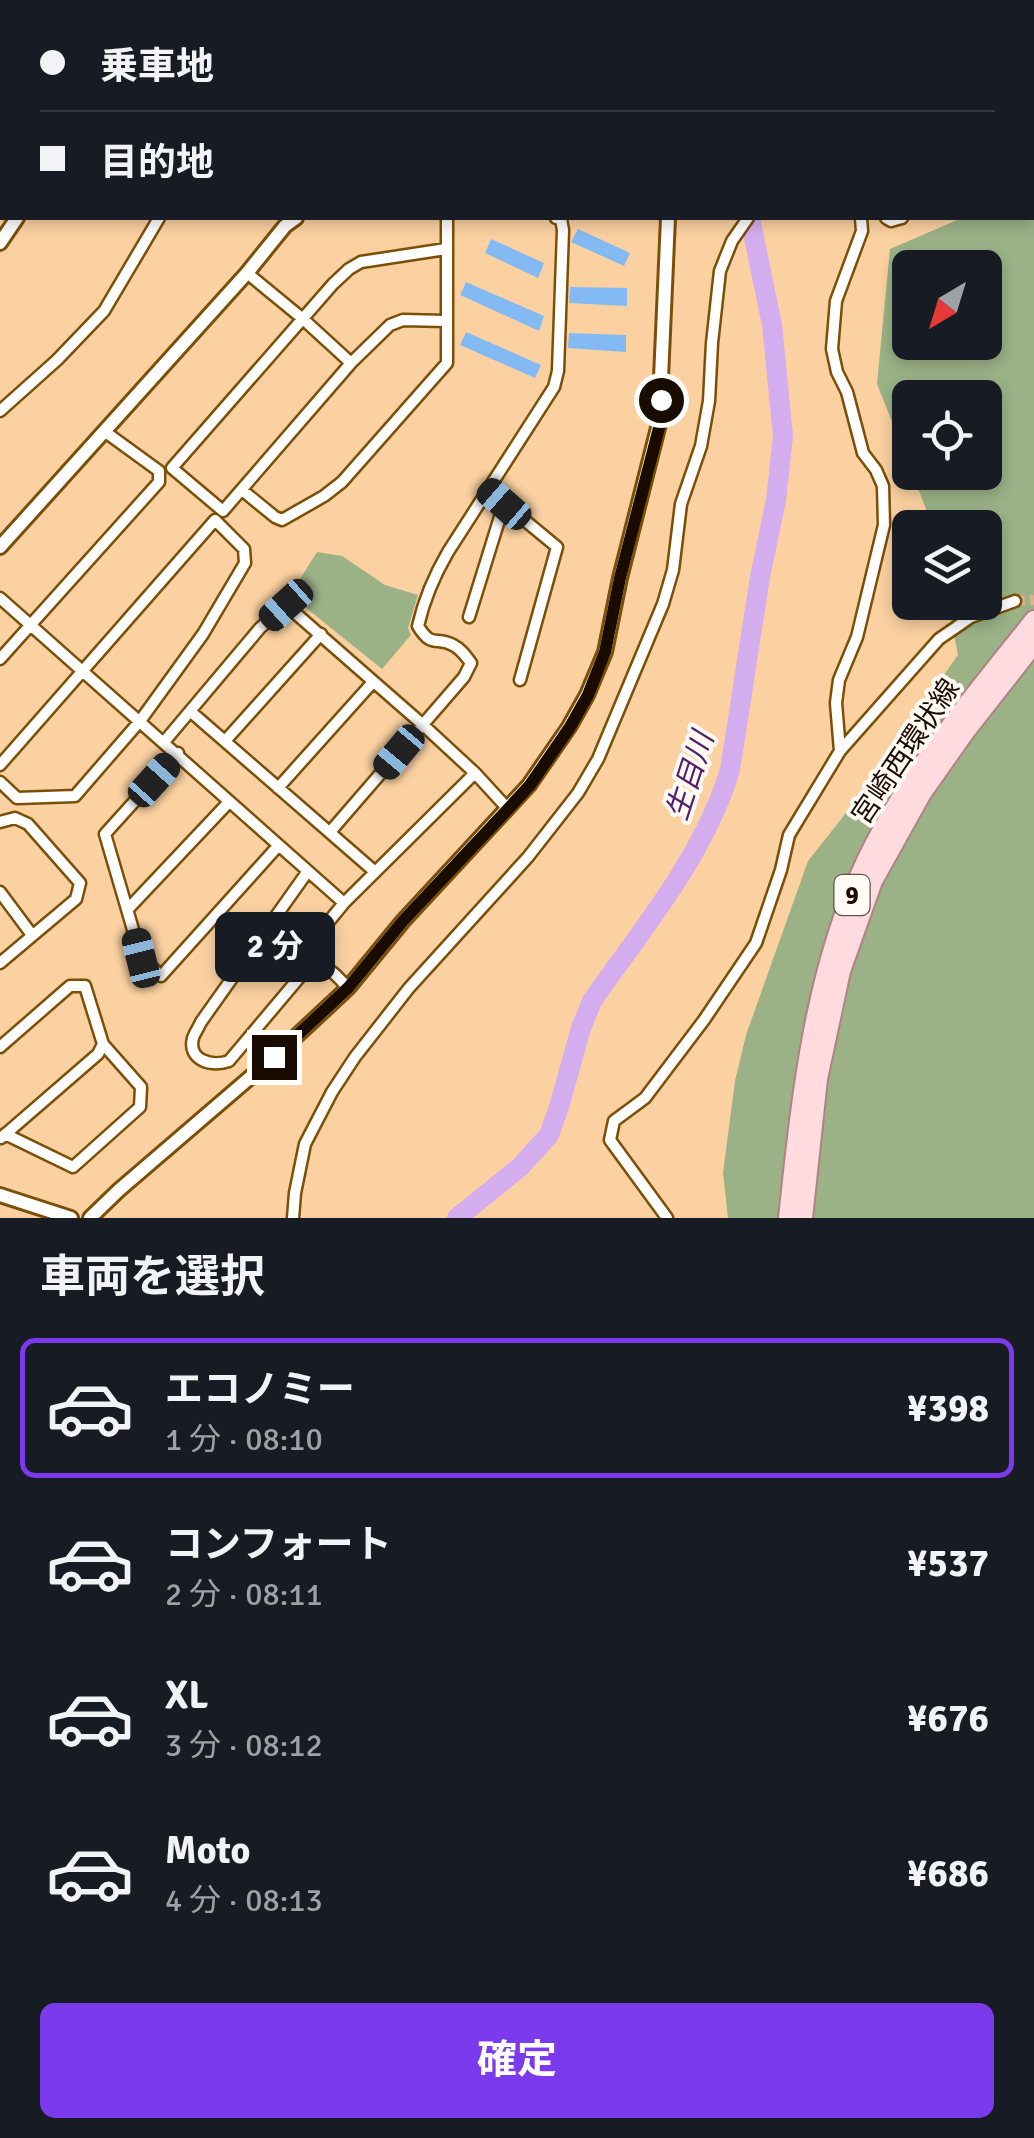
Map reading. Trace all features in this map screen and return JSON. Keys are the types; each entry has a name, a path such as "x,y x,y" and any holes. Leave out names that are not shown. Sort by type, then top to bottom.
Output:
{"main road":[{"name":"宮崎西環状線","path":"788,1218 814,1022 837,937 865,864 908,786 1034,620"},
{"name":"宮崎西環状線","path":"803,1218 818,1079 842,971 873,880 922,793 1034,644"}],"street":[{"path":"0,243 16,220"},
{"path":"0,412 104,312 158,220"},
{"path":"0,547 293,220"},
{"path":"242,490 282,520 324,496 342,482 447,363 447,220"},
{"path":"330,832 464,678 471,663 448,642 436,643 424,637 418,626 423,604 448,552 554,387 558,371 561,220"},
{"path":"90,1218 348,988 403,921 530,785 570,727 605,652 660,424 668,220"},
{"path":"293,1218 305,1144 332,1092 409,988 528,857 578,792 604,744 663,604 673,570 681,504 700,446 709,401 720,271 732,241 747,220"},
{"path":"840,752 836,703 839,680 858,637 884,525 883,486 862,453 848,392 837,372 832,348 836,301 862,231 862,220"},
{"path":"446,249 355,264 333,284 172,468 222,511 351,363 390,326 403,320 446,321"},
{"path":"246,273 351,363"},
{"path":"0,659 159,482 159,471 104,431"},
{"path":"488,489 557,547 520,680"},
{"path":"470,617 504,504"},
{"path":"0,765 215,520 244,549 245,562 203,634 140,721 74,796 17,798 0,782"},
{"path":"0,598 344,903"},
{"path":"667,1218 610,1140 614,1121 645,1098 756,943 789,834 840,752 939,639 971,617 1015,601"},
{"path":"164,742 260,628 286,605 422,724 508,809"},
{"path":"225,741 321,634"},
{"path":"278,788 373,682"},
{"path":"190,711 374,871"},
{"path":"178,753 105,834 141,958 161,976 278,846"},
{"path":"316,938 374,871 475,773"},
{"path":"128,909 229,802"},
{"path":"0,822 14,818 28,824 80,882 76,899 0,963"},
{"path":"308,871 202,1022 193,1037 193,1048 206,1063 229,1061 309,966 318,963 334,971 348,988"},
{"path":"0,892 32,935"},
{"path":"0,1046 70,986 84,986 103,1044 142,1087 140,1107 73,1168 2,1136 98,1054 103,1044"},
{"path":"0,1195 71,1218"}],"green space":[{"path":"957,220 1034,220 1034,1218 728,1218 723,1173 735,1081 746,1035 808,861 958,655 951,620 1002,620 1002,510 926,510 919,490 1002,490 1002,380 892,380 892,422 877,384 890,249"},
{"path":"317,552 342,556 385,585 418,595 408,628 411,635 382,669 290,595"}],"building":[{"path":"578,229 630,253 624,266 571,242"},
{"path":"491,239 544,263 538,278 485,253"},
{"path":"466,282 544,316 539,331 460,295"},
{"path":"570,287 627,288 627,306 569,303"},
{"path":"466,332 541,365 535,378 460,345"},
{"path":"569,333 626,335 626,352 568,348"}],"waterway":[{"name":"生目川","path":"457,1218 520,1167 549,1135 592,1001 688,862 719,802 730,770 776,500 783,436 772,325 750,220"}],"tunnel":[{"path":"1015,601 1034,600"}],"route":[{"path":"274,1057 348,988 403,921 530,785 570,727 605,652 660,424 661,400"}]}
